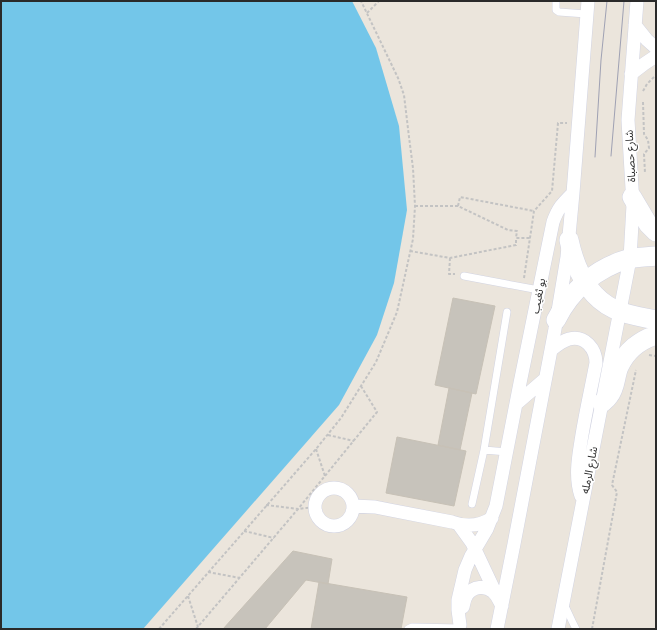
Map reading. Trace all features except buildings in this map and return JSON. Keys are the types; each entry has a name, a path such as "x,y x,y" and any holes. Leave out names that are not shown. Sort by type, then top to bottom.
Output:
{"main road":[{"path":"632,197 648,224 656,232"},
{"path":"569,240 576,267 592,292 599,299 620,311 656,320"},
{"path":"556,320 565,304 573,294 585,282 606,268 618,262 630,259 656,256"},
{"path":"602,403 612,392 619,368 628,352 641,341 656,335"}],"street":[{"path":"497,629 499,600 551,350 567,257 588,1"},
{"name":"شارع حصباة","path":"620,311 630,259 633,205 628,120 637,1"},
{"path":"635,25 647,40 656,48"},
{"path":"632,74 656,56"},
{"name":"بو ثغيب","path":"460,627 458,610 462,582 468,562 487,529 496,506 553,222 561,205 573,194"},
{"name":"شارع الرمله","path":"558,629 620,311"},
{"path":"551,350 561,342 571,338 576,338 589,344 593,348 596,357 577,468 580,493 583,501"},
{"path":"516,404 545,379"},
{"path":"335,488 348,494 353,506 352,513 348,519 336,526 325,524 320,520 316,514 315,507 319,494 325,490 335,488"},
{"path":"353,506 375,507 452,522 458,525 468,536 499,600"},
{"path":"458,525 477,525 492,518"},
{"path":"460,627 465,599 469,592 478,588 488,588 499,600"}],"lane":[{"path":"556,1 556,10 559,12 586,14"},
{"path":"464,276 539,290"},
{"path":"472,504 484,450 507,312"},
{"path":"484,450 507,452"},
{"path":"563,603 576,629"},
{"path":"408,629 412,627 460,627"}],"path":[{"path":"158,629 316,450 341,418 376,362 397,312 413,239 415,206 413,168 404,95 398,78 361,1"},
{"path":"367,13 379,1"},
{"path":"643,92 646,84 656,75"},
{"path":"643,99 644,134 648,140 649,148 644,154 645,174"},
{"path":"522,287 534,211 552,191 558,123 578,123"},
{"path":"458,206 460,197 534,211"},
{"path":"410,252 450,258 516,245 517,231 508,230 458,206 415,206"},
{"path":"516,238 530,238"},
{"path":"450,258 449,274 464,276"},
{"path":"592,629 617,492 612,485 636,370"},
{"path":"197,628 326,476 377,412 361,386"},
{"path":"327,435 354,441"},
{"path":"316,450 326,476"},
{"path":"266,505 298,509 315,507"},
{"path":"244,531 274,538"},
{"path":"208,572 240,578"},
{"path":"187,596 197,628"}],"water":[{"path":"1,1 352,1 376,48 399,126 407,210 394,283 377,335 339,405 143,629 1,629"}],"tram line":[{"path":"595,157 601,60 607,1"},
{"path":"611,156 624,1"}]}
